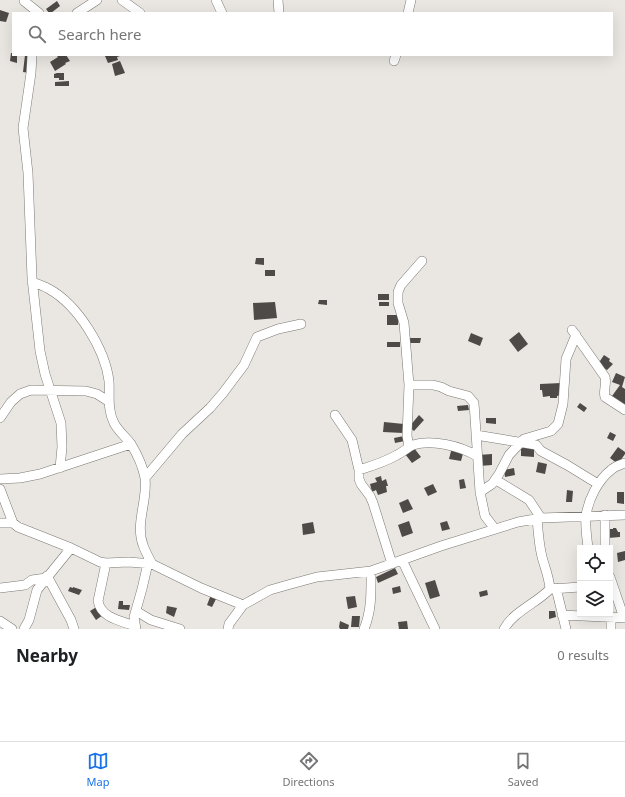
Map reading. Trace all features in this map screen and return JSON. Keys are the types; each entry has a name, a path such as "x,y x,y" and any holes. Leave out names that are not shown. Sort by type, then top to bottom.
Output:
{"street":[{"path":"23,0 26,12"},
{"path":"23,0 38,12"},
{"path":"78,12 96,0"},
{"path":"122,0 139,12"},
{"path":"216,0 222,12"},
{"path":"278,0 279,12"},
{"path":"408,12 411,0"},
{"path":"32,56 23,128 28,173 32,282 40,351 50,391 61,423 62,446 60,468"},
{"path":"409,447 407,436 409,384 404,323 398,303 398,292 401,285 422,261"},
{"path":"32,282 50,289 60,297 76,312 90,332 106,368 109,382 108,401 115,424 131,444 145,478 145,492 140,533 142,544 150,564 134,617 135,628 108,616 99,606 98,601 106,563"},
{"path":"145,478 182,434 219,398 246,361 257,337 278,329 301,324"},
{"path":"480,492 496,480 509,455 521,444 524,439 551,431 558,424 563,404 566,359 574,332 606,377 604,397 625,410"},
{"path":"409,384 433,386 468,396 474,403 480,492 485,516 495,529"},
{"path":"0,418 11,402 20,394 32,390 86,391 97,394 108,401"},
{"path":"335,415 352,440 359,470 359,479 373,503 392,564"},
{"path":"476,435 521,444 536,445 541,451 598,484"},
{"path":"0,479 24,478 60,468 131,444"},
{"path":"359,470 380,463 409,447 418,444 458,446 477,456"},
{"path":"588,545 586,516 591,498 598,484 612,469 625,463"},
{"path":"496,480 529,500 539,518 539,544 542,558 566,629"},
{"path":"0,489 12,522 18,527 71,548 90,558 106,563 129,562 150,564 201,588 243,604"},
{"path":"605,515 605,545"},
{"path":"228,629 229,624 243,604 270,590 317,577 371,571 441,546 518,522 539,518 625,515"},
{"path":"0,522 12,522"},
{"path":"24,629 29,620 37,590 71,548"},
{"path":"402,560 435,629"},
{"path":"364,629 369,616 371,571"},
{"path":"0,588 25,585 32,580 46,577"},
{"path":"46,577 71,620 74,629"},
{"path":"504,629 511,619 553,588 577,586"},
{"path":"562,615 624,618 613,588"},
{"path":"136,611 151,620 180,629"},
{"path":"610,618 611,629"},
{"path":"0,621 12,629"}],"building":[{"path":"57,1 60,6 52,12 48,12 46,9"},
{"path":"0,10 9,13 6,22 0,21"},
{"path":"11,53 12,56 17,56 17,63 10,61"},
{"path":"25,56 30,56 29,73 23,72"},
{"path":"57,56 67,56 70,61 55,71 50,62 58,57"},
{"path":"105,56 120,56 117,57 118,60 108,63"},
{"path":"120,61 125,73 115,76 112,64"},
{"path":"64,73 64,80 54,78 54,74"},
{"path":"69,81 69,86 55,86 55,82"},
{"path":"256,258 264,258 264,265 255,264"},
{"path":"265,270 275,270 275,276 265,276"},
{"path":"378,294 389,294 389,300 378,300"},
{"path":"319,300 327,300 327,305 318,304"},
{"path":"275,302 277,318 254,320 253,303"},
{"path":"379,302 389,302 389,306 379,306"},
{"path":"387,315 399,315 398,325 387,325"},
{"path":"519,332 528,344 518,352 509,340"},
{"path":"471,333 483,338 480,346 468,341"},
{"path":"409,338 421,338 420,343 408,343"},
{"path":"387,342 400,342 400,347 387,347"},
{"path":"604,355 610,359 609,361 613,364 607,370 598,364"},
{"path":"616,373 625,377 622,387 625,389 625,405 612,396 620,385 612,382"},
{"path":"561,383 562,395 557,396 557,398 550,398 550,396 543,397 542,390 540,390 540,384"},
{"path":"580,403 587,408 584,412 577,407"},
{"path":"468,405 469,410 458,411 457,406"},
{"path":"419,415 424,420 414,431 409,427"},
{"path":"486,418 496,418 496,424 486,423"},
{"path":"384,422 404,424 403,433 383,432"},
{"path":"610,432 616,435 613,441 607,438"},
{"path":"404,436 405,441 395,443 394,438"},
{"path":"521,446 534,446 534,457 521,456"},
{"path":"452,447 464,450 461,461 449,459"},
{"path":"618,447 625,452 625,454 618,464 610,458"},
{"path":"414,448 421,457 412,463 405,454"},
{"path":"492,454 492,465 479,466 478,455"},
{"path":"538,462 547,464 545,474 536,472"},
{"path":"514,468 515,475 505,477 504,470"},
{"path":"381,476 382,481 386,479 388,486 386,486 387,492 378,495 376,490 372,492 370,484 377,482 375,478"},
{"path":"464,479 466,488 460,489 459,480"},
{"path":"433,484 437,492 428,496 424,488"},
{"path":"567,490 573,491 572,502 566,502"},
{"path":"617,492 624,492 624,504 617,503"},
{"path":"408,499 413,509 403,513 399,503"},
{"path":"409,521 413,533 402,537 398,525"},
{"path":"447,521 450,529 442,531 440,523"},
{"path":"313,522 315,533 303,535 302,524"},
{"path":"616,528 618,532 620,532 620,537 608,538 608,529"},
{"path":"625,551 625,560 618,562 617,553"},
{"path":"395,568 398,574 378,583 376,577"},
{"path":"435,580 440,596 430,599 425,583"},
{"path":"400,586 401,592 393,594 392,588"},
{"path":"70,587 82,590 79,595 68,591"},
{"path":"487,590 488,595 480,597 479,592"},
{"path":"212,592 218,595 212,607 207,605"},
{"path":"355,596 357,607 348,609 346,597"},
{"path":"119,601 123,601 123,605 130,605 129,610 118,609"},
{"path":"98,606 103,615 96,620 90,611"},
{"path":"167,606 177,608 174,617 166,613"},
{"path":"549,611 555,611 556,617 549,619"},
{"path":"352,616 360,616 359,627 351,627"},
{"path":"340,621 349,625 348,629 340,629"},
{"path":"407,621 408,629 399,629 398,622"}]}
